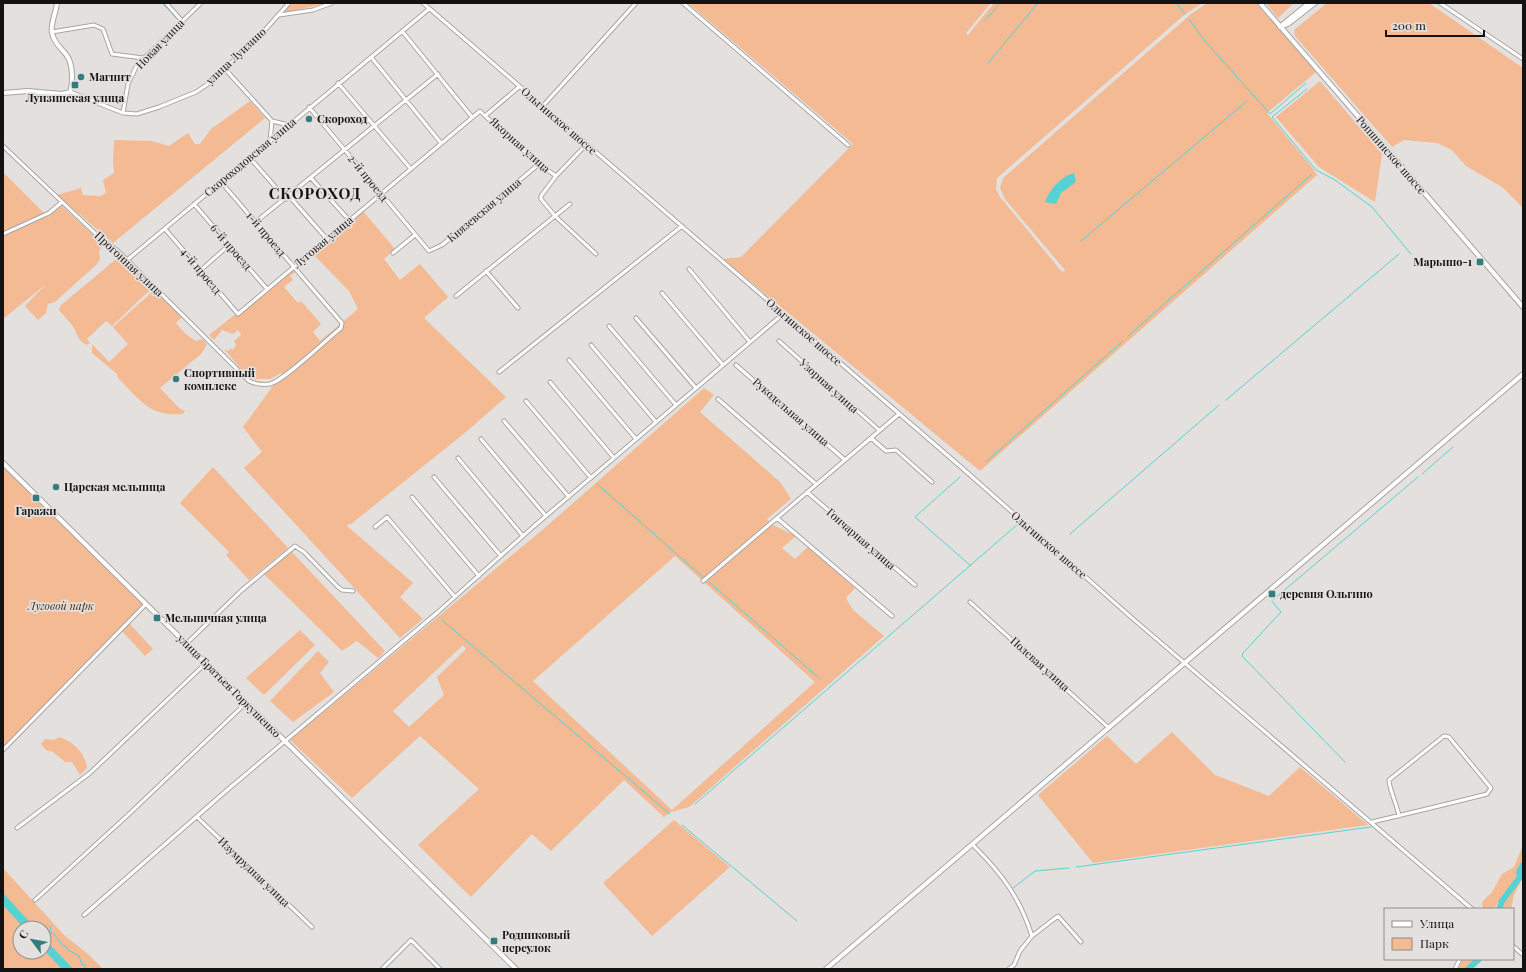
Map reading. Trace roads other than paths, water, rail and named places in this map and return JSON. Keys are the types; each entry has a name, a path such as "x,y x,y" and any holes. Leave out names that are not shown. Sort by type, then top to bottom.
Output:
{"street":[{"path":"57,3 52,32 55,41 69,57 71,63 72,85 70,92"},
{"path":"166,3 182,21"},
{"name":"Новая улица","path":"123,113 131,75 143,58 202,3"},
{"name":"улица Луизино","path":"123,113 144,112 196,92 226,69 289,3"},
{"path":"279,15 297,13 332,3"},
{"name":"Ольгинское шоссе","path":"423,3 899,414 1184,663 1471,908"},
{"path":"542,107 636,3"},
{"path":"683,3 848,145"},
{"name":"Ропшинское шоссе","path":"1260,3 1523,307"},
{"path":"1280,27 1309,3"},
{"path":"1280,27 1288,24 1315,3"},
{"path":"1440,3 1523,59"},
{"name":"Скороходовская улица","path":"127,260 338,83 429,9"},
{"path":"52,32 97,26 103,30 112,54 143,58"},
{"path":"402,31 472,117"},
{"path":"371,57 441,143"},
{"path":"226,69 272,121 288,125"},
{"path":"257,221 286,199 438,74"},
{"path":"338,83 410,168"},
{"name":"Луговая улица","path":"238,314 472,117 480,111 483,114 488,115 519,87"},
{"path":"3,93 34,91 62,94 70,92 123,113"},
{"name":"2-й проезд","path":"309,108 346,150 427,250"},
{"name":"Якорная улица","path":"483,114 538,164 556,176"},
{"path":"270,141 272,121"},
{"path":"585,144 584,147 556,176 541,196 541,199 555,216 596,254"},
{"name":"Прогонная улица","path":"3,146 62,202 127,260 249,381 254,383 271,384 278,380 341,328 342,323"},
{"path":"250,158 286,199"},
{"name":"Князевская улица","path":"427,250 433,251 442,245 538,164"},
{"path":"311,178 349,220"},
{"name":"1-й проезд","path":"221,182 257,221 342,323"},
{"path":"289,196 327,239"},
{"path":"3,234 49,213 62,202"},
{"name":"6-й проезд","path":"194,204 267,289"},
{"path":"456,296 570,204"},
{"path":"499,372 682,226"},
{"name":"4-й проезд","path":"164,229 238,314"},
{"path":"392,253 415,235"},
{"path":"201,270 229,245"},
{"path":"689,269 750,342"},
{"path":"486,271 518,308"},
{"path":"662,293 723,365"},
{"path":"84,915 455,597 546,516 783,314"},
{"path":"636,318 696,388"},
{"path":"609,326 676,405"},
{"name":"Узорная улица","path":"779,341 880,430"},
{"path":"591,345 656,422"},
{"path":"569,360 636,439"},
{"name":"Рукодельная улица","path":"736,365 845,460"},
{"path":"826,969 1523,374"},
{"path":"550,382 614,458"},
{"path":"718,399 816,484"},
{"path":"526,402 591,478"},
{"path":"703,581 899,414"},
{"path":"504,421 569,497"},
{"path":"871,438 886,451 896,450 932,482"},
{"path":"481,439 546,516"},
{"path":"458,458 523,536"},
{"name":"улица Братьев Горкушенко","path":"3,463 516,969"},
{"path":"434,477 501,556"},
{"name":"Гончарная улица","path":"807,492 915,585"},
{"path":"412,497 479,576"},
{"path":"375,527 387,517 455,597"},
{"path":"777,518 892,616"},
{"path":"187,643 242,590 295,546 304,552 338,587 342,590 353,590"},
{"name":"Полевая улица","path":"970,602 1109,728"},
{"path":"3,750 146,604"},
{"path":"17,828 90,773 206,663"},
{"path":"35,900 128,815 246,703"},
{"path":"1372,822 1399,816 1487,794 1491,788 1449,737 1444,736 1389,780 1389,784 1396,800 1399,816"},
{"name":"Изумрудная улица","path":"197,817 312,927"},
{"path":"973,845 986,857 1010,886 1032,936"},
{"path":"1009,969 1014,965 1020,951 1032,936 1058,916 1081,942"},
{"path":"382,969 411,940 440,969"},
{"path":"1514,947 1523,955"},
{"path":"1455,969 1460,960"}],"water":[{"path":"1074,173 1076,182 1061,193 1056,204 1045,202 1056,184 1064,177"},
{"path":"3,893 28,920 17,920 3,905"},
{"path":"52,947 73,969 62,969 52,958"}],"waterway":[{"path":"162,3 169,10"},
{"path":"985,21 1000,3"},
{"path":"988,63 1038,3"},
{"path":"1176,3 1185,14"},
{"path":"170,11 176,18"},
{"path":"1189,19 1204,40 1270,114 1306,83"},
{"path":"1307,89 1272,117 1316,170 1335,180 1372,207 1411,254"},
{"path":"1081,241 1247,101"},
{"path":"1128,336 1311,175"},
{"path":"1226,400 1399,254"},
{"path":"987,461 1123,341"},
{"path":"1070,534 1219,405"},
{"path":"1422,474 1453,447"},
{"path":"960,477 915,517 971,566"},
{"path":"1274,599 1418,477"},
{"path":"597,484 703,577"},
{"path":"695,804 1018,524"},
{"path":"709,582 819,678"},
{"path":"1272,601 1281,612 1243,653 1242,656 1345,762"},
{"path":"442,620 670,814"},
{"path":"682,825 797,921"},
{"path":"1076,867 1371,827"},
{"path":"1499,908 1502,901 1520,877 1519,872 1523,865"},
{"path":"1013,888 1035,871 1069,868"},
{"path":"52,933 63,946 66,946 68,950 79,956 82,965 85,964 85,969 88,969"},
{"path":"1468,969 1478,960"}],"place":[{"name":"Магнит","path":"81,77"},
{"name":"Луизинская улица","path":"75,85"},
{"name":"Скороход","path":"309,119"},
{"name":"Марьино-1","path":"1480,262"},
{"name":"Спортивный комплекс","path":"176,379"},
{"name":"Царская мельница","path":"56,487"},
{"name":"Гаражи","path":"36,498"},
{"name":"деревня Ольгино","path":"1272,594"},
{"name":"Мельничная улица","path":"157,618"},
{"name":"Родниковый переулок","path":"494,941"}],"district":[{"name":"СКОРОХОД","path":"315,194"}],"park label":[{"name":"Луговой парк","path":"61,606"}]}
